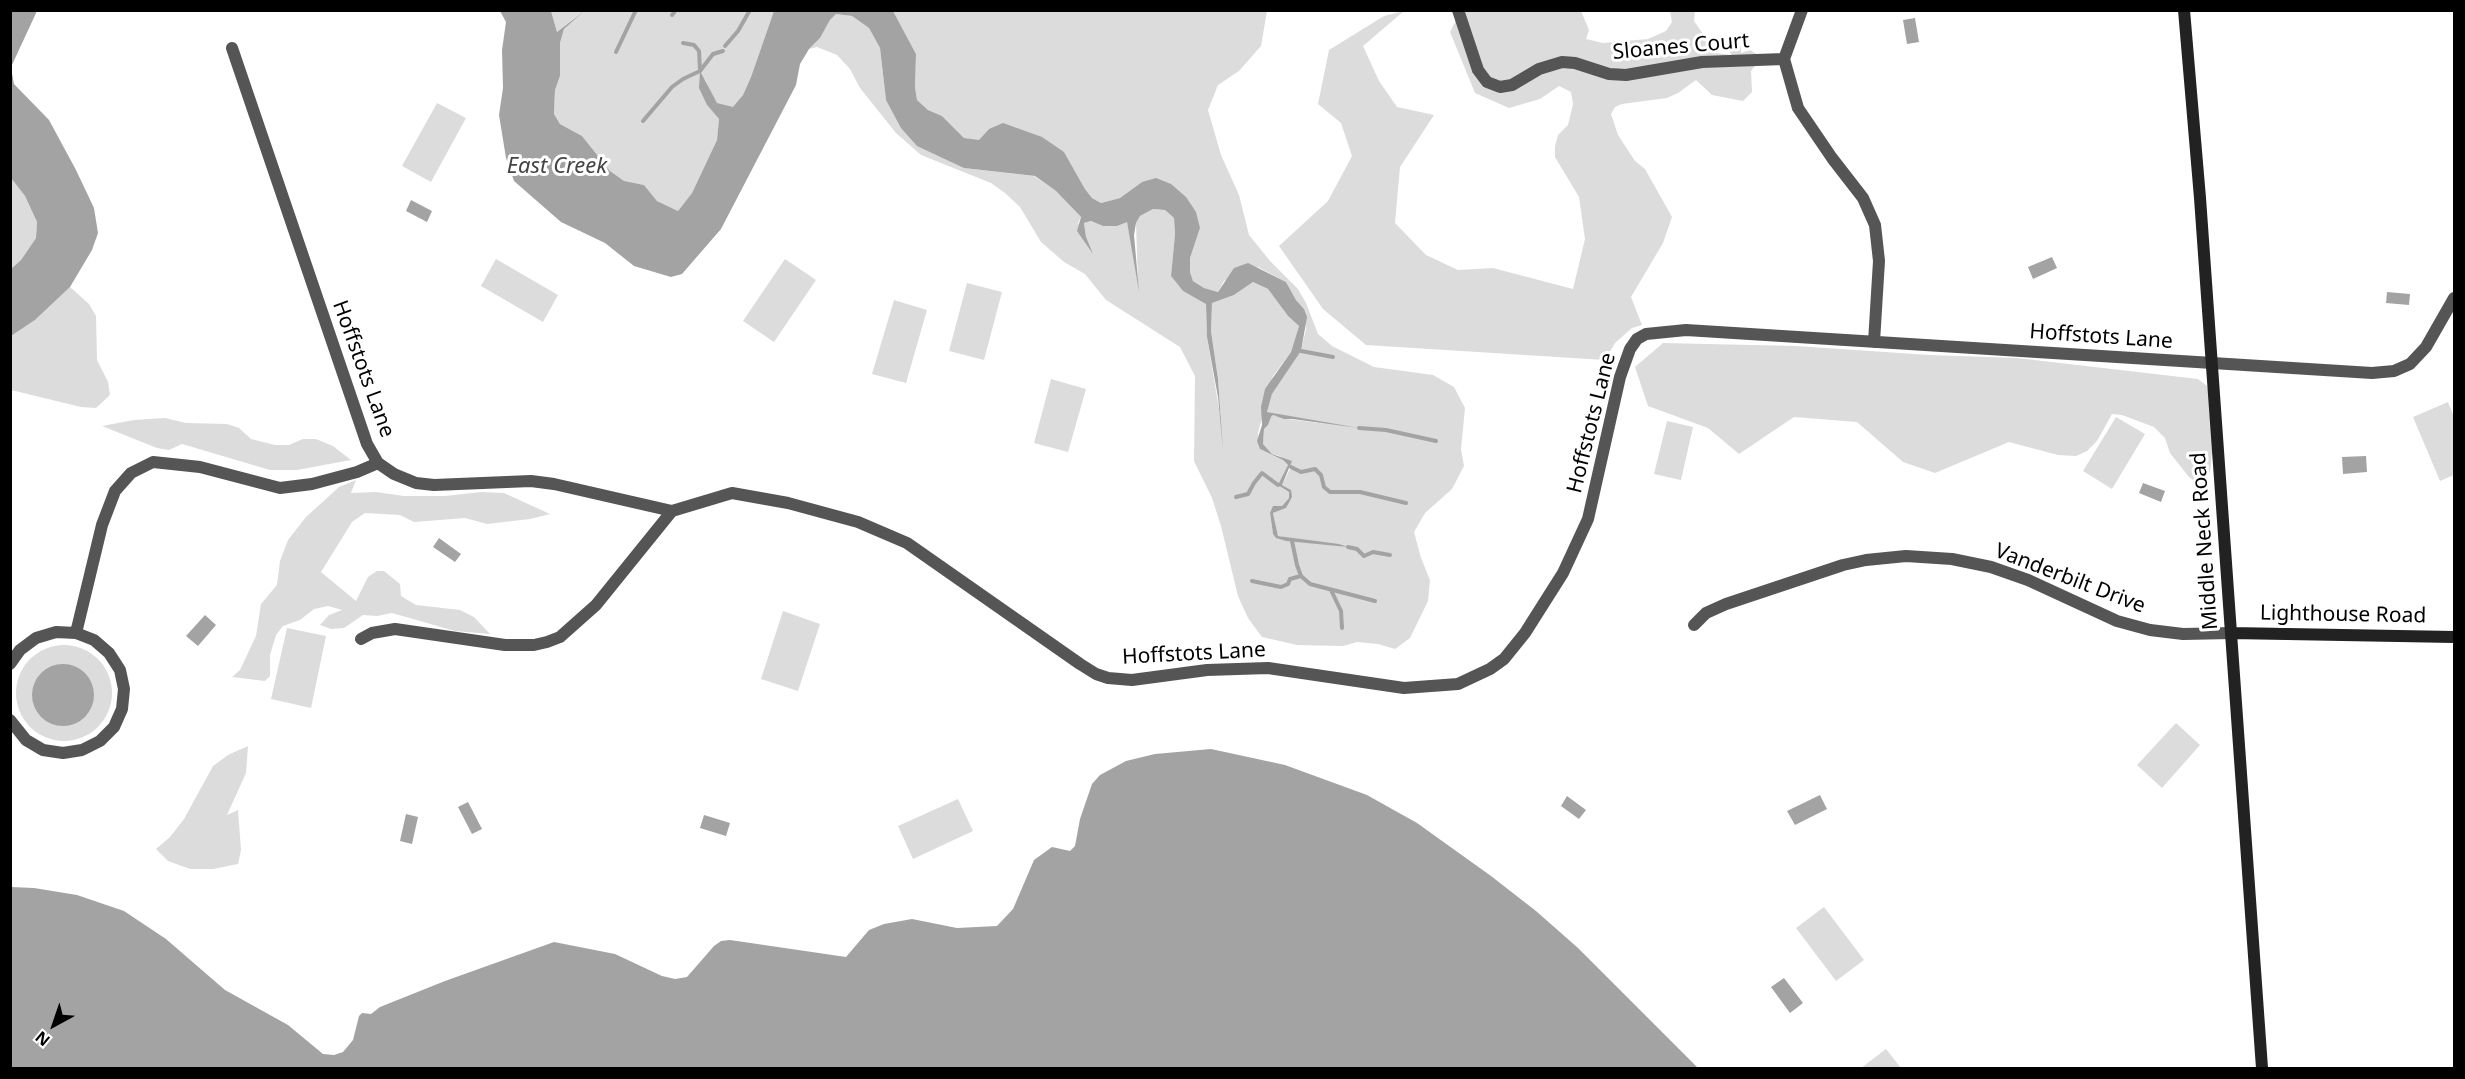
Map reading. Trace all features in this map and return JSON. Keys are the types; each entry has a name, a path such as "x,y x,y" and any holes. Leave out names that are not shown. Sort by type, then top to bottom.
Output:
{"street":[{"name":"Sloanes Court","path":"1458,10 1478,70 1487,82 1500,87 1512,85 1539,69 1562,62 1575,63 1609,74 1626,75 1702,62 1784,59"},
{"path":"1802,10 1784,59 1798,108 1863,198 1875,225 1879,261 1874,342"},
{"name":"Middle Neck Road","path":"2184,10 2212,364 2262,1068"},
{"name":"Hoffstots Lane","path":"232,48 367,444 378,463 394,474 416,483 434,485 531,481 574,488 672,511 732,493 788,503 858,522 907,543 1080,664 1108,678 1132,680 1207,670 1268,668 1404,688 1438,687 1474,678 1504,659 1525,633 1563,573 1588,519 1620,377 1630,349 1637,339 1652,333 1686,330 2372,373 2394,370 2410,364 2426,346 2454,298"},
{"path":"76,633 102,525 114,491 131,472 153,462 188,466 280,488 357,472 378,463"},
{"path":"361,639 372,633 395,629 505,645 534,645 560,637 596,605 672,511"},
{"name":"Vanderbilt Drive","path":"1694,626 1706,613 1726,604 1800,579 1866,560 1905,556 1952,559 1991,567 2028,580 2117,621 2150,630 2183,634 2231,633"},
{"path":"10,664 20,650 36,638 56,632 76,633 94,640 109,653 120,670 124,689 122,709 114,727 100,741 82,750 63,753 43,750 26,740 10,720"},
{"name":"Lighthouse Road","path":"2231,633 2454,637"}],"shaded area":[{"path":"584,10 774,11 751,77 743,95 733,108 717,103 708,90 705,78 707,105 719,119 717,140 692,193 678,211 657,201 644,185 624,182 610,171 582,136 560,124 554,114 555,90 560,76 560,43 564,29"},
{"path":"551,11 583,11 557,32"},
{"path":"893,11 1267,11 1261,46 1239,71 1218,85 1208,110 1221,155 1239,195 1249,235 1270,261 1298,289 1318,334 1332,346 1374,367 1433,375 1454,387 1465,408 1461,449 1464,466 1452,489 1425,513 1414,532 1430,580 1428,601 1410,638 1395,649 1378,644 1357,642 1343,646 1297,645 1262,637 1248,618 1238,596 1212,498 1194,461 1195,376 1180,347 1106,300 1085,274 1064,262 1041,242 1020,207 1005,193 991,183 921,155 896,133 860,88 850,69 837,55 817,47 809,49 820,38 836,14 852,16 869,28 880,48 886,100 964,168 1034,176 1056,191 1081,217 1078,223 1086,237 1084,223 1091,221 1103,226 1127,221 1138,285 1136,223 1140,216 1153,209 1165,210 1174,218 1175,234 1171,276 1183,291 1206,303 1207,337 1221,421 1211,331 1212,303 1234,295 1253,282 1268,289 1288,316 1299,326 1291,352 1273,376 1258,433 1260,449 1283,460 1288,465 1279,485 1289,492 1289,497 1291,490 1282,485 1291,467 1280,456 1272,454 1263,444 1264,428 1273,415 1327,424 1267,412 1272,394 1301,351 1306,329 1304,309 1286,282 1258,267 1224,281 1218,292 1204,288 1193,281 1190,272 1190,258 1200,228 1142,182 1120,198 1101,203 1092,198 1085,189 1064,152 989,129 979,141 964,138 942,116 928,110 917,100 916,54","holes":["1289,498 1286,508 1273,513 1278,536 1332,544 1286,541 1273,534 1270,513 1276,506 1282,506"]},
{"path":"1404,11 1363,46 1379,81 1397,107 1434,115 1400,167 1395,223 1426,255 1458,270 1493,268 1573,289 1585,239 1579,197 1555,157 1558,135 1568,125 1573,104 1571,92 1559,86 1540,99 1509,108 1475,93 1450,32 1461,11 1581,11 1589,30 1586,39 1603,43 1648,39 1666,31 1672,22 1670,11 1695,11 1694,21 1716,53 1732,55 1722,43 1730,39 1741,47 1741,53 1750,50 1761,57 1751,71 1752,92 1743,101 1712,95 1696,80 1667,98 1622,104 1615,107 1611,114 1618,135 1635,161 1645,169 1672,217 1663,243 1631,297 1642,325 1632,328 1615,343 1605,360 1366,345 1323,309 1279,246 1328,201 1352,156 1341,123 1318,104 1329,50 1384,16"},
{"path":"437,103 466,118 431,182 402,166"},
{"path":"11,178 25,196 37,222 36,238 21,260 11,269"},
{"path":"496,259 558,295 543,322 481,286"},
{"path":"785,259 816,280 774,342 743,321"},
{"path":"967,283 1002,292 984,360 949,351"},
{"path":"70,287 89,304 96,316 97,360 108,382 110,395 96,408 81,407 11,390 11,336 35,320"},
{"path":"894,300 927,310 906,383 872,374"},
{"path":"1663,343 1796,346 2017,358 2198,379 2207,386 2211,402 2210,472 2201,486 2189,477 2170,453 2165,438 2154,427 2122,415 2112,414 2097,441 2087,451 2076,456 2058,455 2009,442 1935,473 1903,462 1857,422 1794,417 1739,454 1708,428 1648,406 1635,367"},
{"path":"1051,379 1086,389 1068,452 1034,443"},
{"path":"2448,402 2454,417 2454,475 2440,481 2413,417"},
{"path":"2116,417 2145,434 2112,489 2083,471"},
{"path":"165,418 186,423 227,424 239,428 251,439 275,445 289,445 303,439 316,439 333,446 351,460 297,470 270,470 182,444 169,450 157,448 102,426 134,420"},
{"path":"1667,421 1693,427 1681,480 1654,474"},
{"path":"356,480 351,493 445,496 481,492 504,493 550,514 530,519 487,524 465,518 414,522 400,515 365,513 352,522 321,572 356,601 368,577 377,571 384,571 400,584 401,596 416,605 460,610 474,617 490,634 455,631 392,613 377,616 363,615 344,628 331,629 320,625 329,615 342,610 328,606 314,609 300,620 283,626 276,635 270,655 270,676 265,681 232,677 240,670 256,636 261,604 277,585 280,561 288,540 306,517 339,487"},
{"path":"783,611 820,624 798,691 761,679"},
{"path":"287,628 326,636 311,708 271,699"},
{"path":"55,645 73,645 91,653 104,666 112,684 109,712 91,733 73,741 55,741 37,733 24,720 16,702 16,684 24,666 37,653"},
{"path":"2176,723 2200,745 2162,788 2137,765"},
{"path":"248,746 246,773 227,815 238,810 241,850 238,864 213,869 190,869 168,861 156,849 170,837 184,819 213,766 228,755"},
{"path":"958,799 973,831 913,859 898,826"},
{"path":"1824,907 1864,960 1836,981 1796,928"},
{"path":"1886,1049 1901,1068 1861,1068"}],"water":[{"path":"10,11 37,11 11,67"},
{"name":"East Creek","path":"500,11 551,11 557,32 584,11 564,29 560,43 560,76 555,90 554,114 560,124 582,136 610,171 624,181 644,185 657,201 678,211 692,193 717,140 719,119 707,105 699,88 700,71 717,103 733,107 743,95 751,77 774,11 893,11 916,54 917,100 928,110 942,116 964,138 979,140 989,129 1003,123 1042,137 1064,152 1085,189 1092,198 1101,203 1120,198 1142,182 1156,178 1171,184 1186,197 1196,212 1200,228 1190,258 1190,272 1193,281 1204,288 1218,292 1234,268 1248,263 1286,282 1304,309 1307,317 1301,351 1272,394 1267,412 1359,428 1284,419 1273,415 1264,429 1263,444 1272,454 1292,461 1282,485 1291,490 1292,497 1286,508 1273,513 1278,536 1348,547 1286,541 1276,538 1273,534 1270,513 1273,506 1282,506 1289,498 1289,492 1278,485 1288,465 1283,460 1260,449 1257,441 1262,425 1261,407 1265,389 1291,352 1299,326 1288,316 1268,289 1253,282 1234,295 1212,303 1211,331 1218,379 1223,450 1218,397 1207,337 1206,304 1183,291 1171,276 1175,234 1174,218 1165,210 1153,209 1140,216 1136,223 1134,235 1139,292 1127,222 1117,226 1103,226 1091,221 1084,223 1086,237 1093,254 1077,231 1081,217 1056,191 1035,176 964,168 917,146 901,128 886,100 880,48 869,28 852,16 836,14 800,64 796,85 721,229 682,274 671,277 634,266 605,243 561,222 514,181 506,158 499,115 503,88 502,50 506,22"},
{"path":"1915,18 1919,42 1907,44 1903,20"},
{"path":"11,68 14,84 49,120 76,170 94,208 98,233 92,250 70,287 35,320 11,336 11,269 21,260 36,238 37,222 25,196 11,178"},
{"path":"411,200 432,211 427,222 406,211"},
{"path":"2052,257 2057,268 2033,279 2028,267"},
{"path":"2387,292 2410,294 2409,305 2386,303"},
{"path":"2366,456 2367,472 2343,474 2342,457"},
{"path":"2143,483 2165,491 2161,502 2139,493"},
{"path":"439,538 461,554 455,562 433,547"},
{"path":"205,615 216,625 198,646 186,636"},
{"path":"63,664 75,666 85,673 92,683 94,695 92,707 85,717 75,724 63,726 51,724 41,717 34,707 32,695 34,683 41,673 51,666"},
{"path":"1211,749 1285,765 1367,795 1417,823 1536,911 1578,948 1698,1068 11,1068 11,887 77,895 124,911 166,939 225,990 288,1025 323,1054 334,1055 343,1052 353,1040 359,1016 362,1013 371,1014 380,1007 445,981 554,942 615,954 662,976 675,979 687,977 721,941 730,940 846,957 869,930 884,924 912,919 957,928 997,926 1013,909 1034,860 1052,847 1070,851 1075,846 1080,819 1092,784 1100,775 1126,761 1155,754"},
{"path":"1820,795 1827,809 1795,825 1787,811"},
{"path":"1567,796 1586,810 1579,819 1561,806"},
{"path":"468,802 482,829 472,834 458,807"},
{"path":"406,814 418,817 412,844 400,841"},
{"path":"704,815 730,823 726,836 700,828"},
{"path":"1784,978 1803,1003 1790,1013 1771,987"}],"waterway":[{"path":"616,52 636,10"},
{"path":"672,15 676,10"},
{"path":"725,46 738,31 750,10"},
{"path":"683,43 694,45 699,51 700,70"},
{"path":"643,121 672,87 700,71 713,54 723,51"},
{"path":"1301,351 1333,357"},
{"path":"1359,428 1386,430 1436,441"},
{"path":"1291,467 1301,472 1315,469 1321,475 1324,487 1330,492 1360,492 1406,503"},
{"path":"1236,497 1248,494 1262,473 1278,485"},
{"path":"1292,541 1301,576 1310,584 1375,601"},
{"path":"1348,547 1357,549 1364,556 1373,552 1390,555"},
{"path":"1252,581 1281,587 1288,584 1290,579 1301,576"},
{"path":"1331,590 1341,611 1342,628"}]}
